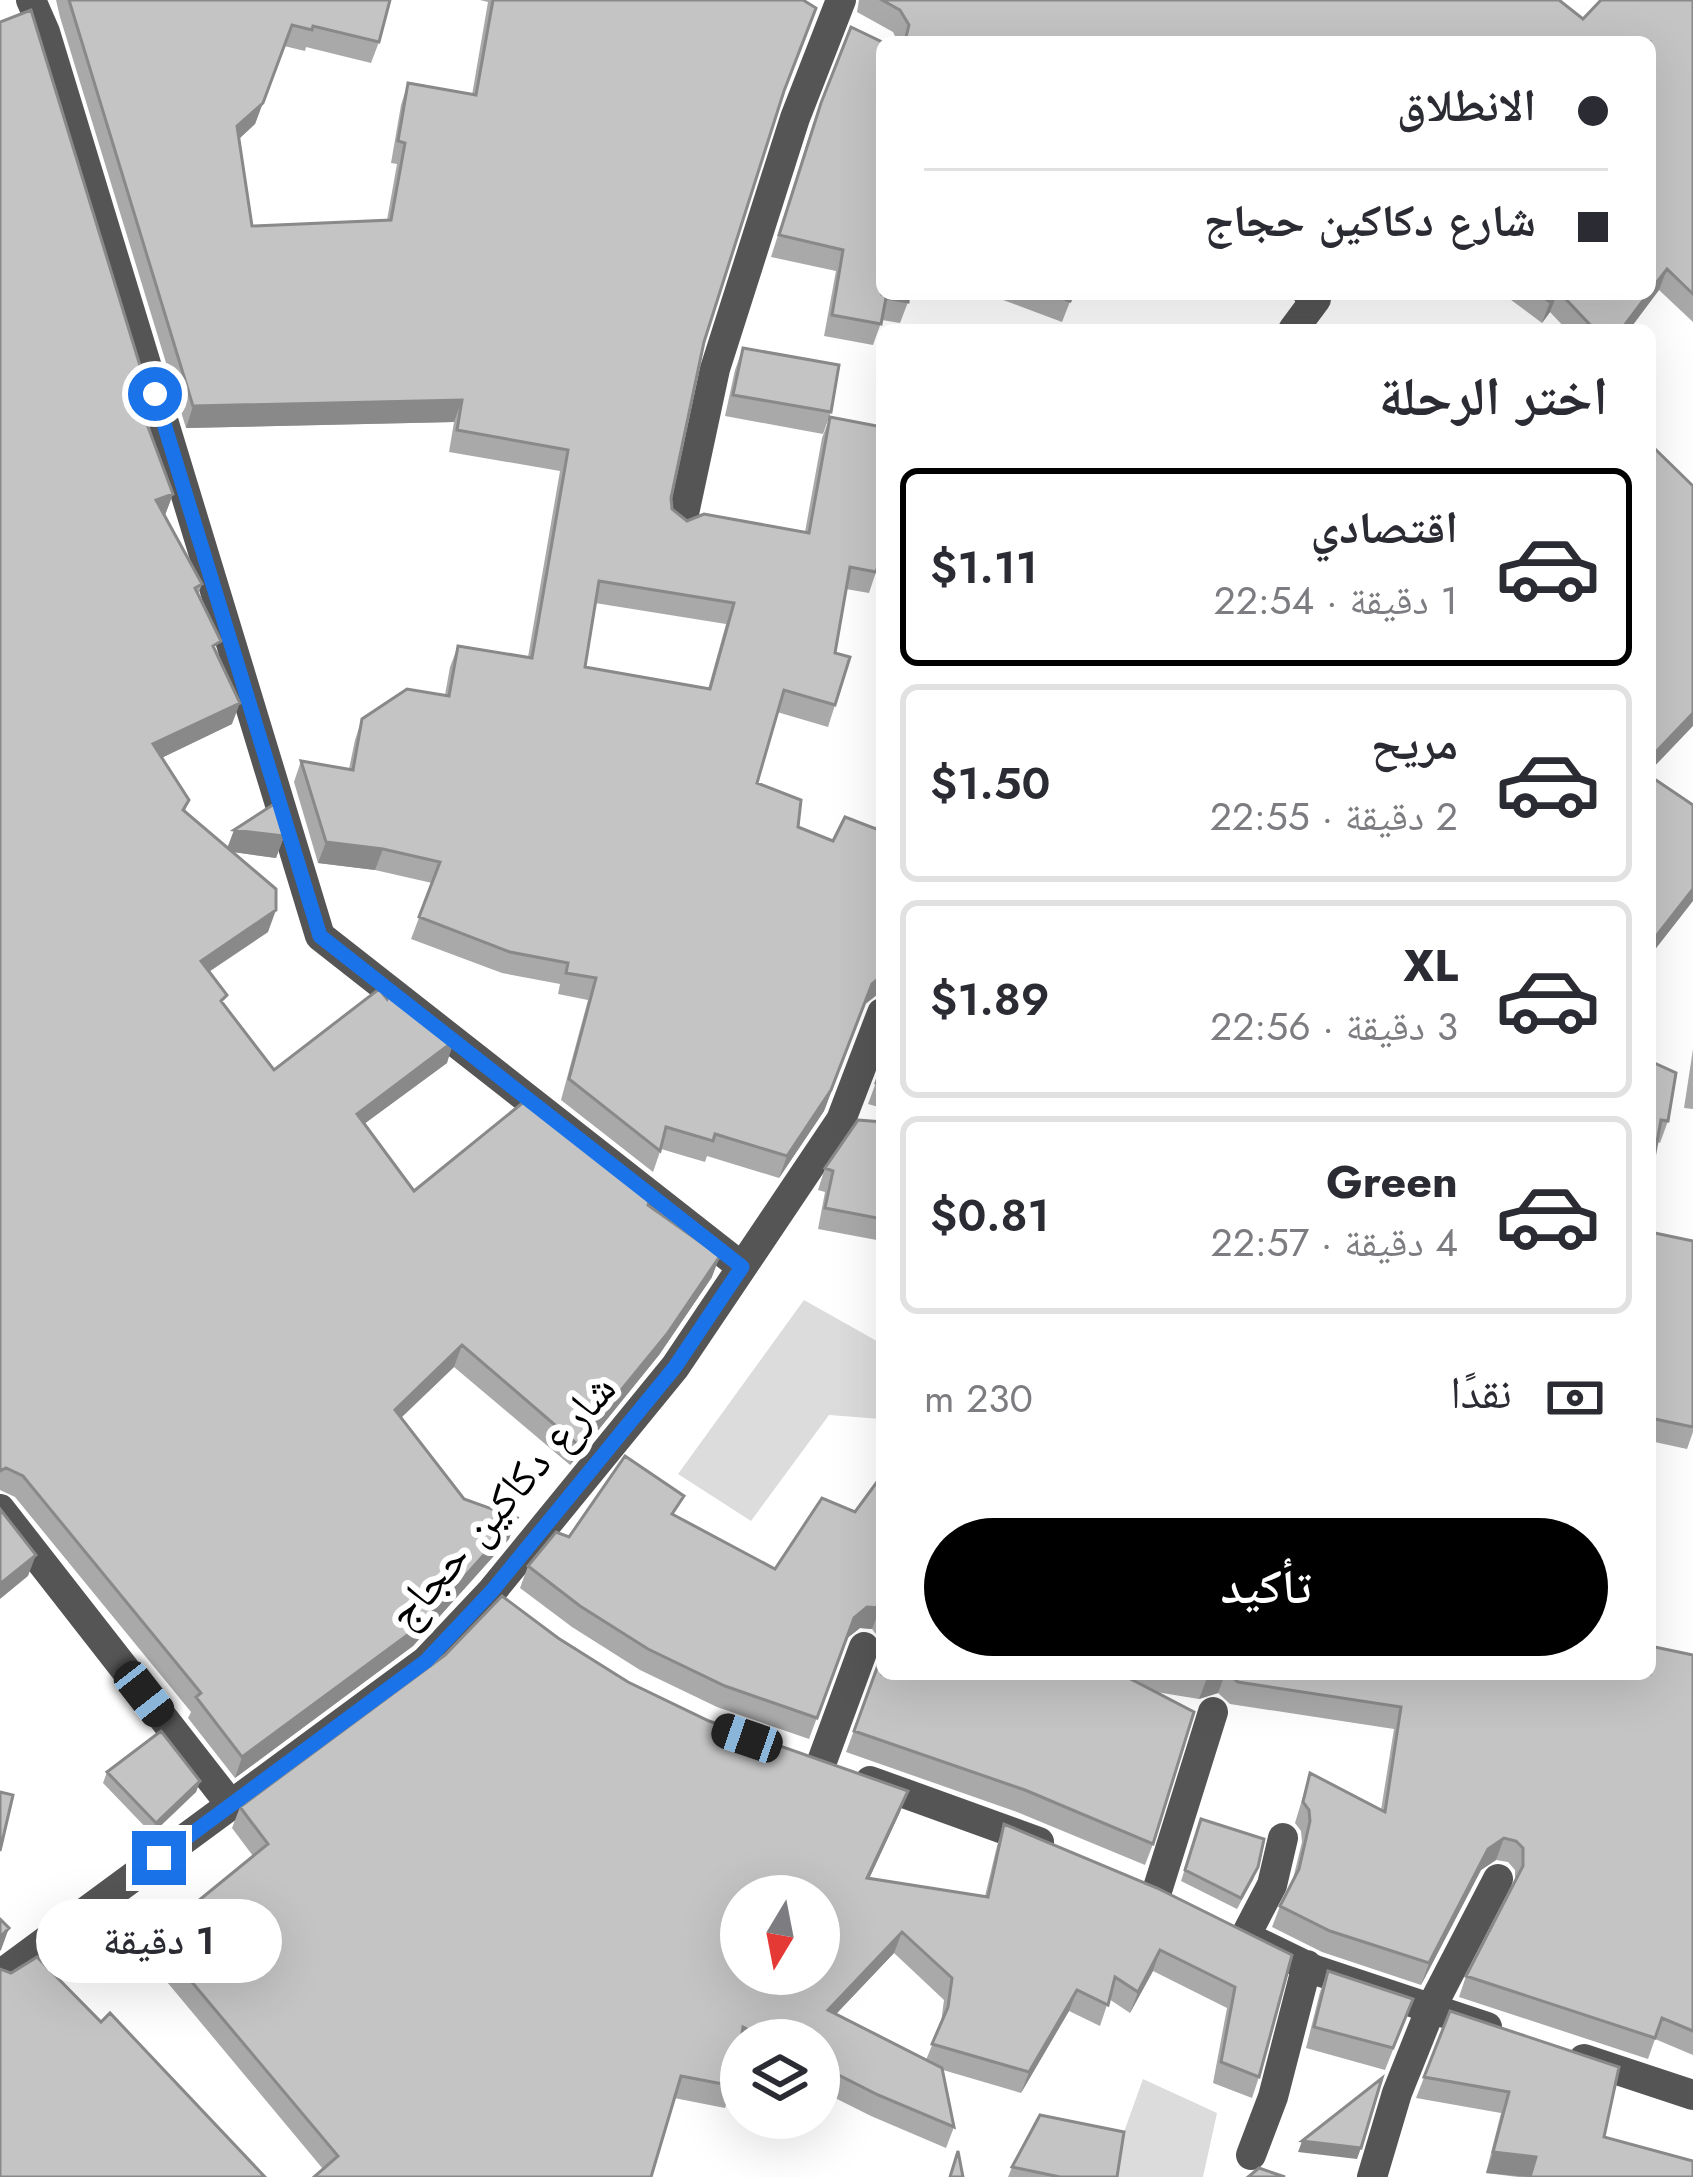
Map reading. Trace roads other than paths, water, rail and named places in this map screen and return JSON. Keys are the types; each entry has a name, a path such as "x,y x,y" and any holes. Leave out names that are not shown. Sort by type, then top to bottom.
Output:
{"street":[{"path":"31,0 45,32 320,936 742,1267"},
{"path":"682,523 715,369 829,10 866,39"},
{"name":"شارع دكاكين حجاج","path":"0,1976 426,1661 501,1598 851,1122 876,1034"},
{"path":"0,1509 231,1805"},
{"path":"864,1647 810,1760 1068,1854"},
{"path":"1156,1891 1213,1712"},
{"path":"1246,1935 1272,1885 1283,1838"},
{"path":"1125,1878 1307,1965 1519,2037"},
{"path":"1372,2177 1397,2093 1431,2008 1498,1879"},
{"path":"1251,2155 1273,2097 1307,1965"},
{"path":"1562,2052 1693,2095"}]}
